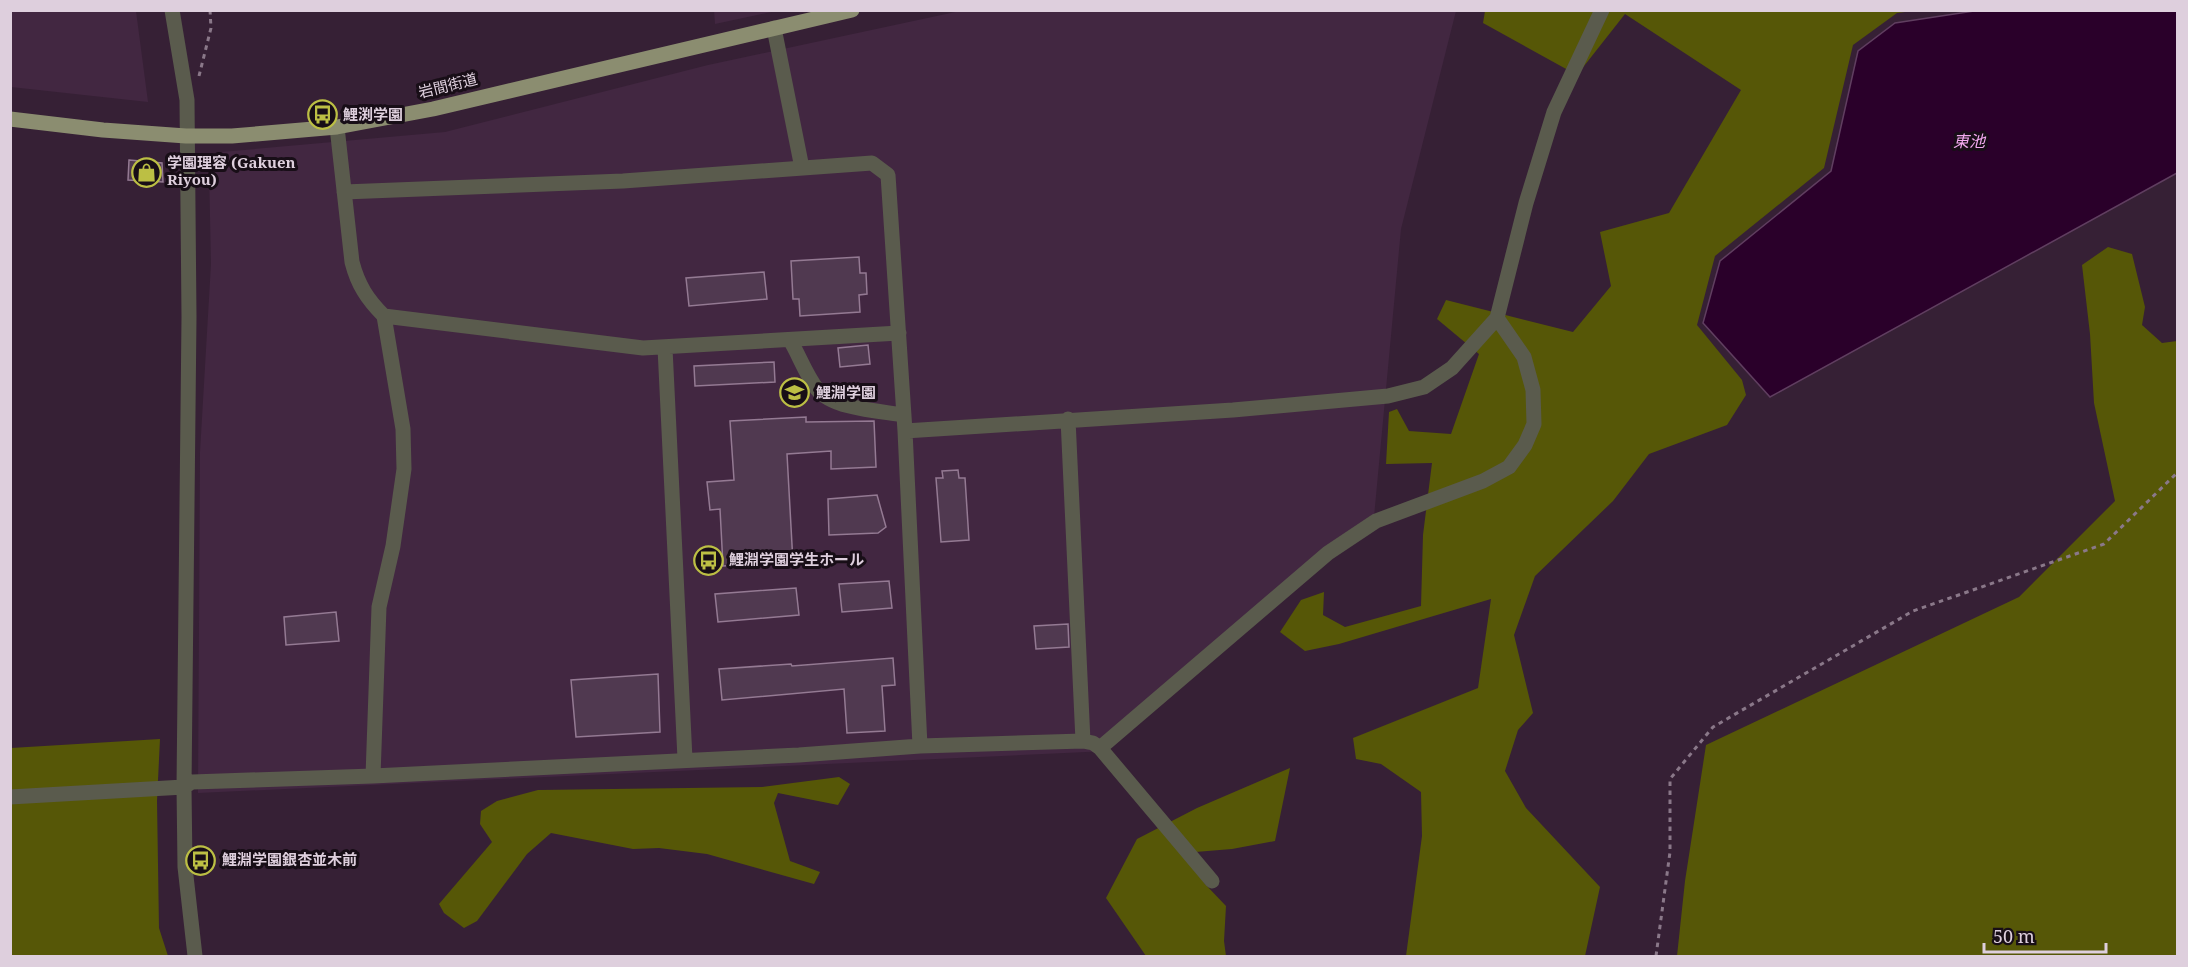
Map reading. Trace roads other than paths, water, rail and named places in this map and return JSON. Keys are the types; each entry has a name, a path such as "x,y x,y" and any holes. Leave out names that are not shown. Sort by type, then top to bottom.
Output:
{"main road":[{"name":"岩間街道","path":"10,119 103,130 186,136 232,136 337,127 433,109 852,10"}],"street":[{"path":"172,10 187,100 189,318 184,787 185,867 195,957"},
{"path":"905,431 1233,410 1388,396 1424,387 1434,381 1452,368 1497,318 1526,203 1554,112 1602,10"},
{"path":"774,28 802,168"},
{"path":"337,127 352,262 357,281 371,303 384,316 403,429 404,469 393,546 379,608 373,776"},
{"path":"344,192 623,181 872,163 888,175 905,431 920,746"},
{"path":"384,316 624,347 666,348 899,333"},
{"path":"1100,748 1328,553 1376,521 1483,482 1509,467 1525,445 1534,424 1533,390 1524,357 1497,318"},
{"path":"790,340 817,388 825,396 837,402 904,416"},
{"path":"666,348 685,759"},
{"path":"1068,419 1083,741"},
{"path":"10,797 184,787 192,782 373,776 920,746 1083,741 1093,743 1100,748 1212,881"}],"water":[{"name":"東池","path":"1974,11 2177,11 2177,173 1770,397 1703,323 1720,261 1831,171 1858,51 1895,23"}],"place":[{"name":"鯉渕学園","path":"322,115"},
{"name":"学園理容 (Gakuen Riyou)","path":"146,172"},
{"name":"鯉淵学園","path":"795,393"},
{"name":"鯉淵学園学生ホール","path":"708,560"},
{"name":"鯉淵学園銀杏並木前","path":"201,860"}]}
